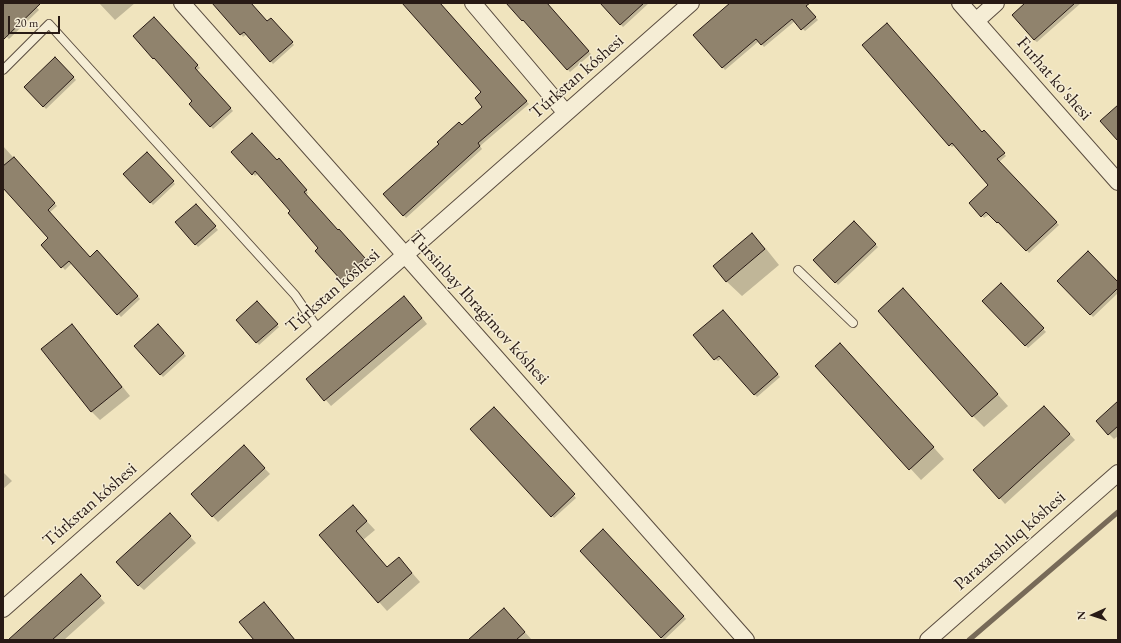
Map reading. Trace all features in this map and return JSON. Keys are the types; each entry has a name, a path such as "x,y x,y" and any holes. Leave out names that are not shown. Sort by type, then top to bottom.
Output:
{"street":[{"name":"Tursinbay Ibragimov kóshesi","path":"182,3 746,640"},
{"path":"473,3 566,113"},
{"name":"Túrkstan kóshesi","path":"3,609 404,254 691,3"},
{"name":"Furhat ko'shesi","path":"960,3 1118,182"},
{"path":"976,21 996,3"},
{"name":"Paraxatshılıq kóshesi","path":"928,640 1118,473"}],"lane":[{"path":"3,70 49,24 295,295 319,330"},
{"path":"798,270 853,323"}],"building":[{"path":"3,3 41,3 3,40"},
{"path":"212,3 251,3 267,21 271,18 293,42 270,62 244,32 240,35"},
{"path":"402,3 440,3 527,101 478,143 480,146 403,216 383,194 439,144 437,142 459,122 462,125 482,107 475,98 481,92"},
{"path":"506,3 547,3 589,51 567,70"},
{"path":"600,3 644,3 620,25"},
{"path":"730,3 810,3 806,6 816,17 801,30 792,19 761,45 756,39 722,68 693,35"},
{"path":"1025,3 1075,3 1034,40 1012,15"},
{"path":"154,17 198,65 195,68 231,108 210,127 189,104 192,101 133,36"},
{"path":"887,23 982,132 984,130 1005,153 997,159 1057,222 1026,251 998,222 997,223 986,212 981,217 969,203 988,185 952,143 949,146 862,45"},
{"path":"55,57 74,77 43,107 24,87"},
{"path":"1118,105 1118,141 1100,121"},
{"path":"252,133 277,160 279,158 307,190 304,192 365,258 341,280 315,251 318,248 288,213 290,211 255,171 252,175 231,152"},
{"path":"147,152 174,181 150,203 123,174"},
{"path":"14,157 55,203 48,210 90,257 97,250 138,296 117,315 69,261 61,268 41,245 48,238 3,188 3,166"},
{"path":"196,204 216,226 195,245 175,222"},
{"path":"854,221 876,244 835,283 813,260"},
{"path":"752,233 765,249 726,282 713,266"},
{"path":"1088,251 1118,282 1118,288 1090,315 1057,281"},
{"path":"1001,283 1044,328 1025,346 982,301"},
{"path":"903,288 998,394 972,417 878,311"},
{"path":"404,296 422,318 324,401 306,379"},
{"path":"257,301 278,324 256,343 236,320"},
{"path":"723,310 778,374 754,395 719,356 714,360 693,335"},
{"path":"72,324 122,387 91,412 41,349"},
{"path":"158,324 184,353 160,375 134,346"},
{"path":"840,343 934,447 909,470 815,366"},
{"path":"1118,401 1118,426 1108,435 1096,421"},
{"path":"1044,406 1070,434 999,499 973,470"},
{"path":"494,407 575,494 551,517 470,429"},
{"path":"244,445 265,468 212,517 191,494"},
{"path":"353,505 367,521 356,531 387,567 399,557 412,573 378,603 319,535"},
{"path":"170,513 191,536 138,586 116,562"},
{"path":"603,529 684,616 661,638 580,551"},
{"path":"81,574 101,596 52,640 8,640"},
{"path":"264,602 295,640 254,640 239,622"},
{"path":"504,608 525,632 516,640 468,640"}],"waterway":[{"path":"969,640 1118,512"}]}
